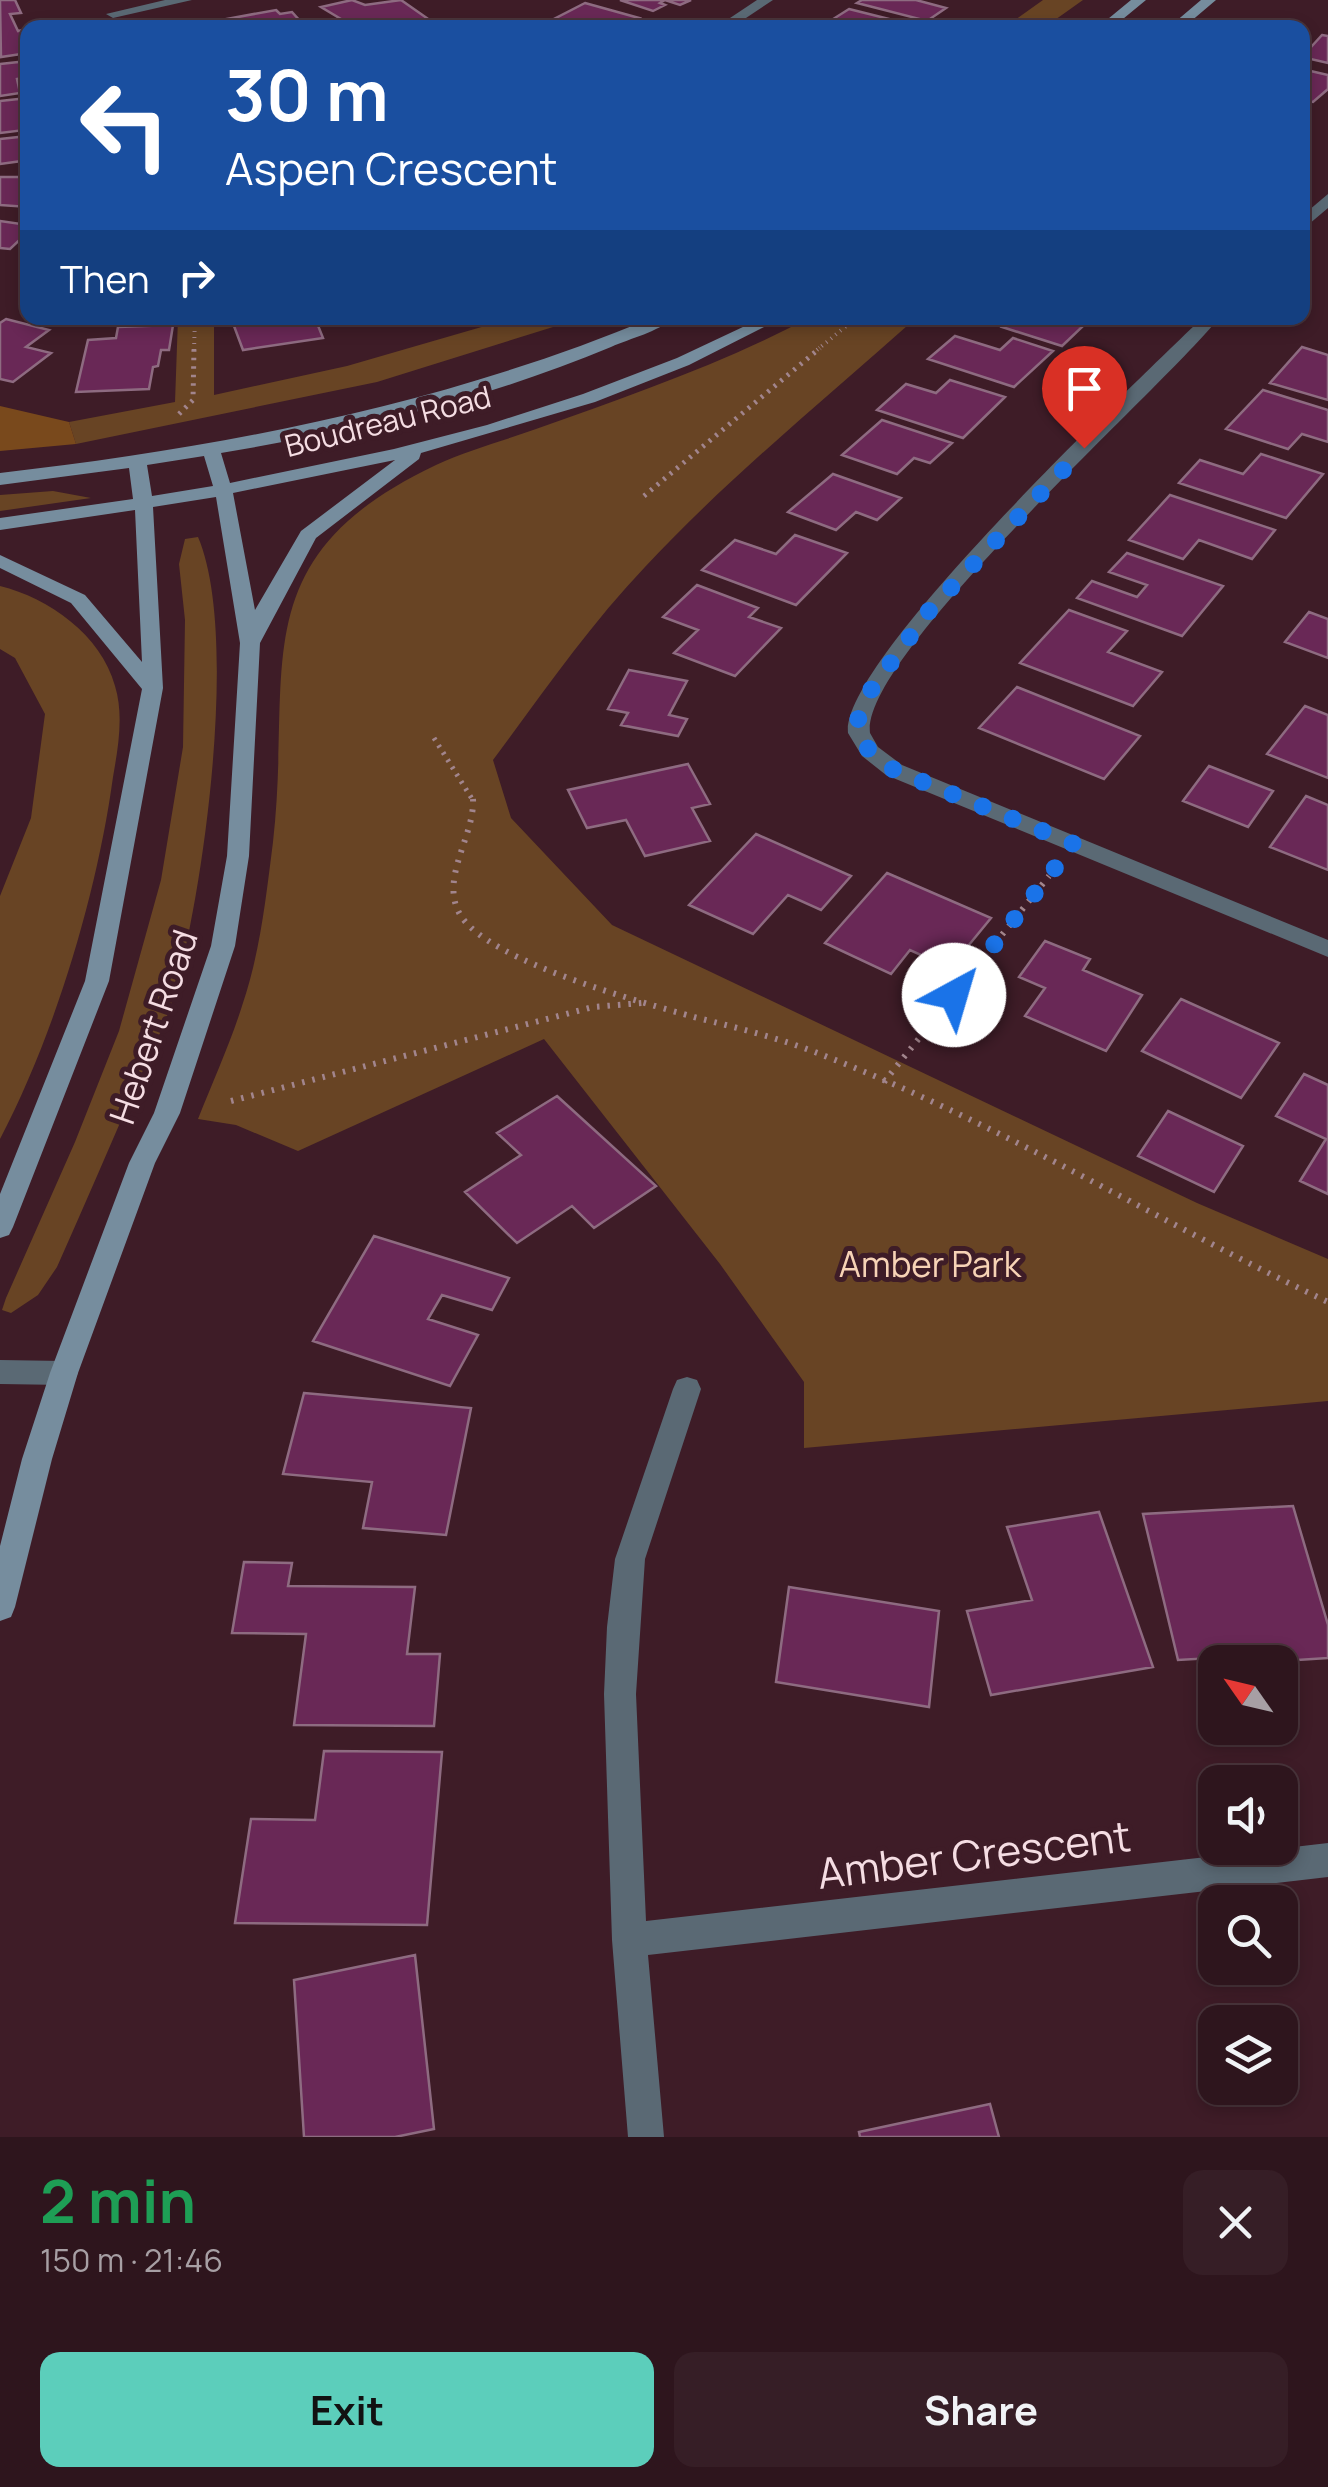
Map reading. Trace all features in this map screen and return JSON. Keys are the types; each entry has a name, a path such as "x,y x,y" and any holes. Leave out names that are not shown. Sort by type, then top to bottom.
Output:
{"main road":[{"path":"1113,20 1139,0"},
{"path":"1184,20 1208,0"},
{"name":"Boudreau Road","path":"0,479 211,451 435,400 648,325"},
{"name":"Boudreau Road","path":"0,524 224,492 421,449 630,382 758,325"},
{"path":"250,644 266,605 308,535 421,449"},
{"name":"Hebert Road","path":"0,1607 37,1459 64,1372 142,1164 173,1096 222,946 238,856 250,644 224,492 211,451"},
{"name":"Hebert Road","path":"0,1227 97,982 153,688 144,504 138,463"},
{"path":"0,561 78,599 153,688"}],"street":[{"path":"118,20 185,0"},
{"path":"734,20 766,0"},
{"path":"1310,217 1328,199"},
{"path":"1203,325 946,591 871,690 857,722 866,747 894,770 1328,949"},
{"path":"0,1372 64,1372"},
{"path":"646,2137 629,1940 620,1694 624,1610 630,1559 687,1389"},
{"name":"Amber Crescent","path":"629,1940 1328,1860"}],"path":[{"path":"168,420 193,400 195,325"},
{"path":"644,496 848,325"},
{"path":"434,738 474,800 456,874 456,902 461,916 482,936 586,984 790,1043 884,1082 956,1114 1328,1302"},
{"path":"884,1082 1074,844"},
{"path":"230,1101 593,1007 646,1003"}],"green space":[{"path":"1043,0 1083,0 1055,20 1015,20"},
{"path":"178,325 214,325 214,395 347,366 489,325 560,325 377,382 76,444 69,422 175,402"},
{"name":"Amber Park","path":"794,325 908,325 710,502 645,567 585,637 493,760 511,818 612,925 1197,1203 1328,1259 1328,1401 804,1448 804,1382 720,1264 544,1039 298,1151 236,1125 198,1119 237,1020 258,946 273,842 288,622 304,579 331,538 374,501 436,465 742,350"},
{"path":"53,491 91,498 0,511 0,495"},
{"path":"198,537 210,581 216,636 216,700 205,835 184,956 164,1023 57,1267 38,1295 11,1313 2,1310 6,1298 119,1031 161,880 183,747 185,620 179,564 185,539"},
{"path":"0,586 54,609 85,635 108,668 118,697 120,720 106,822 85,915 39,1055 0,1139 0,896 31,818 45,714 15,658 0,649"}],"shaded area":[{"path":"0,406 69,422 76,444 0,451"}],"building":[{"path":"0,0 15,0 21,13 10,14 20,31 20,54 1,57"},
{"path":"352,0 365,5 401,0 430,20 343,20 321,7"},
{"path":"620,0 665,0 660,3 665,5 653,11"},
{"path":"665,0 691,0 680,5"},
{"path":"916,0 946,8 923,20 857,3"},
{"path":"585,3 639,18 563,20 556,18"},
{"path":"849,9 893,20 832,20"},
{"path":"276,10 280,14 292,12 299,20 221,20"},
{"path":"1322,35 1328,36 1328,63 1310,59 1310,48"},
{"path":"20,62 17,79 20,93 0,96 0,64"},
{"path":"1310,71 1328,75 1328,89 1313,102"},
{"path":"20,99 20,131 0,133 0,101"},
{"path":"20,137 20,161 0,164 0,139"},
{"path":"0,177 20,177 20,206 0,205"},
{"path":"0,221 20,224 20,240 10,249 0,248"},
{"path":"6,319 49,330 26,347 51,353 13,382 0,379 0,323"},
{"path":"173,325 169,350 161,350 149,389 76,392 88,340 116,338 118,327"},
{"path":"234,325 318,325 323,338 243,350"},
{"path":"1077,325 1082,327 1062,346 1002,327"},
{"path":"955,336 1000,350 1013,338 1053,351 1014,387 928,359"},
{"path":"1302,347 1328,355 1328,400 1270,383"},
{"path":"950,380 1005,397 963,438 877,410 906,384 936,393"},
{"path":"1263,390 1328,410 1328,442 1302,434 1288,449 1226,429"},
{"path":"882,420 952,443 930,463 914,458 897,474 842,455"},
{"path":"1261,454 1323,474 1286,518 1179,483 1200,460 1243,474"},
{"path":"833,474 901,498 877,520 856,512 836,530 788,512"},
{"path":"1170,495 1275,530 1252,559 1199,540 1183,559 1129,540"},
{"path":"795,535 847,553 796,605 702,570 735,540 776,554"},
{"path":"1127,553 1223,586 1182,636 1077,598 1092,581 1137,597 1147,585 1109,572"},
{"path":"697,585 758,608 749,617 781,628 735,676 674,653 698,630 663,617"},
{"path":"1069,610 1127,631 1108,652 1162,672 1133,706 1020,663"},
{"path":"1309,612 1328,619 1328,658 1285,642"},
{"path":"629,670 687,681 669,715 687,719 678,736 621,725 628,713 608,709"},
{"path":"1017,687 1140,736 1104,779 979,728"},
{"path":"1305,706 1328,715 1328,778 1267,754"},
{"path":"688,764 710,804 692,808 710,841 645,856 626,820 587,828 568,790"},
{"path":"1209,766 1273,791 1248,827 1183,801"},
{"path":"1306,796 1328,805 1328,870 1270,847"},
{"path":"756,834 851,876 821,910 788,895 753,934 689,905"},
{"path":"887,873 991,918 950,968 910,950 891,974 825,943"},
{"path":"1045,941 1090,959 1083,970 1142,995 1106,1051 1025,1016 1045,988 1019,977"},
{"path":"1181,999 1279,1043 1241,1098 1142,1051"},
{"path":"1304,1074 1328,1085 1328,1194 1300,1181 1326,1139 1276,1116"},
{"path":"557,1096 656,1186 594,1228 572,1206 517,1243 465,1192 521,1155 497,1133"},
{"path":"1168,1111 1243,1146 1214,1192 1138,1156"},
{"path":"374,1236 509,1278 492,1310 442,1295 428,1319 478,1335 450,1386 313,1341"},
{"path":"304,1393 471,1408 446,1535 363,1528 372,1482 283,1474"},
{"path":"1293,1506 1328,1625 1328,1658 1298,1660 1298,1645 1198,1645 1198,1659 1178,1660 1143,1514"},
{"path":"1099,1512 1153,1667 991,1695 967,1611 1032,1600 1007,1527"},
{"path":"244,1562 292,1563 288,1586 415,1587 407,1654 440,1654 434,1726 294,1725 306,1634 232,1633"},
{"path":"789,1587 939,1611 929,1707 776,1682"},
{"path":"324,1751 442,1752 427,1925 235,1923 251,1819 315,1820"},
{"path":"415,1955 434,2129 395,2137 304,2137 294,1980"},
{"path":"990,2104 999,2137 860,2137 859,2132"}],"route":[{"path":"954,995 1074,844 894,770 866,747 857,722 871,690 928,612 1084,448"}]}
